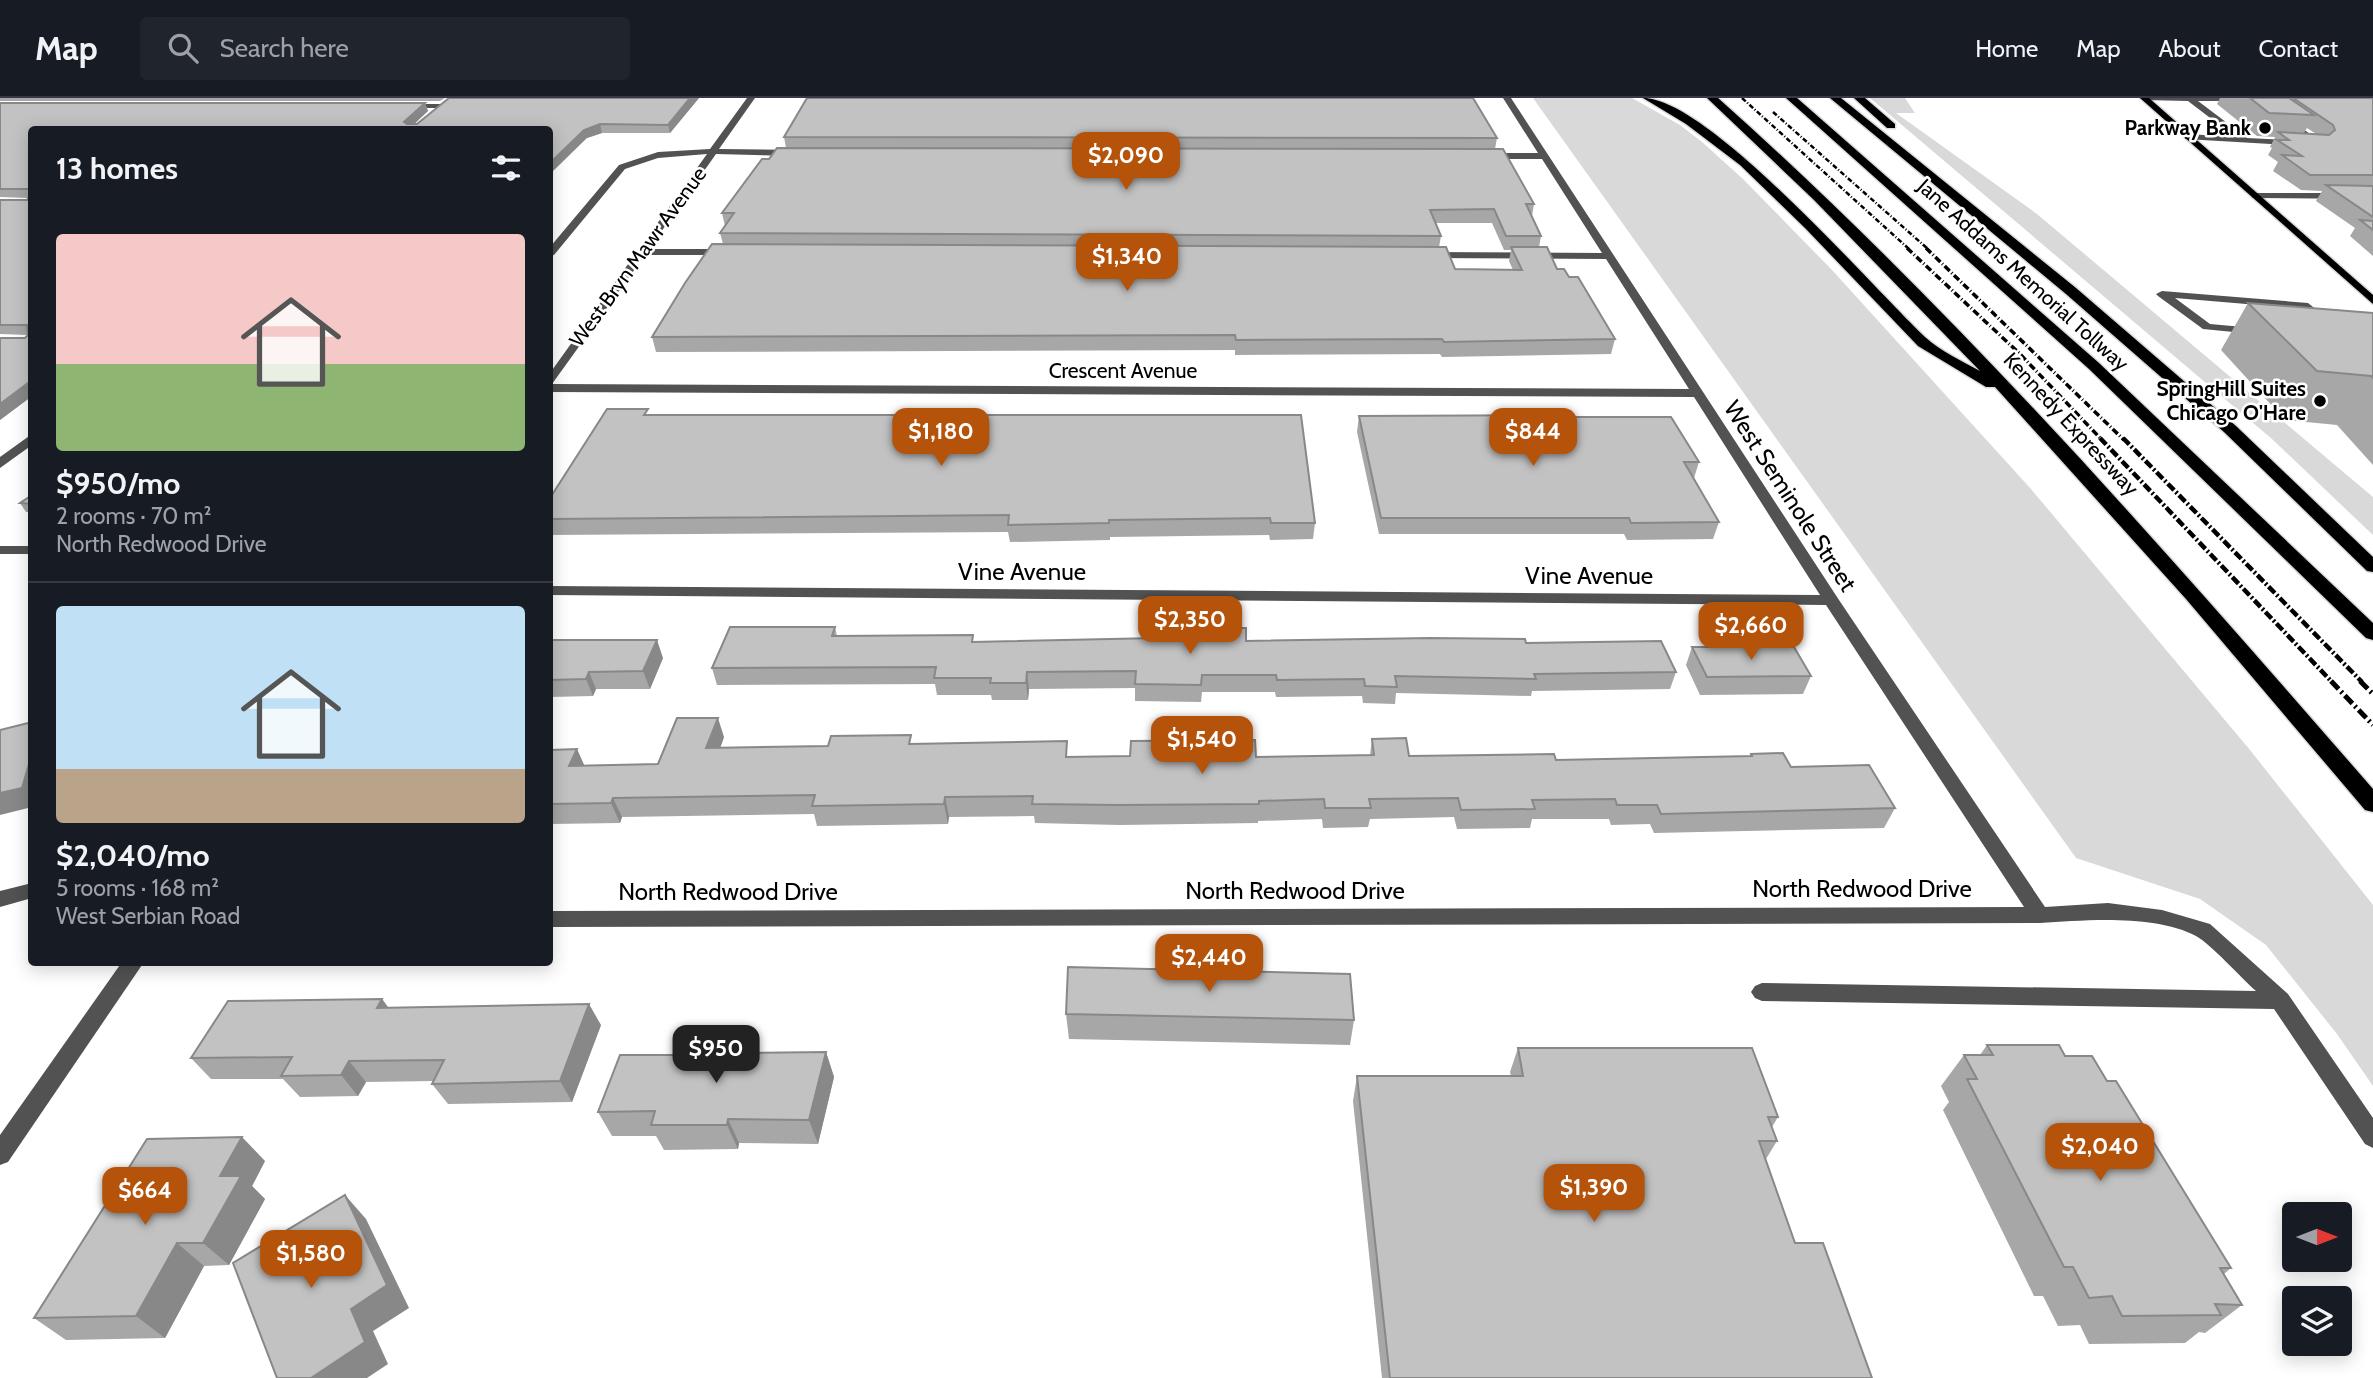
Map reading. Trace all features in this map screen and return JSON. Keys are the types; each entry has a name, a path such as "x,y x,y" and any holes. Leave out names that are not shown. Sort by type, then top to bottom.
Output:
{"highway":[{"path":"1648,98 1690,122 1744,163 1810,226 1923,343 2016,399"},
{"name":"Kennedy Expressway","path":"1712,98 1840,220 2016,399 2186,584 2373,804"},
{"name":"Jane Addams Memorial Tollway","path":"1791,98 2085,358 2178,444 2373,634"},
{"path":"1835,98 2071,290 2230,429 2373,567"},
{"path":"1859,98 1898,132"},
{"path":"1907,141 1934,178"}],"main road":[{"path":"2144,98 2373,301"}],"street":[{"path":"434,114 453,98"},
{"name":"West Bryn Mawr Avenue","path":"553,376 751,98"},
{"name":"West Seminole Street","path":"1507,98 1606,256 1830,600 2040,915"},
{"path":"2144,98 2256,99"},
{"path":"2189,99 2245,140"},
{"path":"388,106 443,106"},
{"path":"2188,137 2320,144 2274,112"},
{"path":"712,153 813,153"},
{"name":"West Bryn Mawr Avenue","path":"553,249 621,167 631,161 655,155 712,153"},
{"path":"1475,156 1544,156"},
{"path":"2256,196 2373,196"},
{"path":"2268,207 2373,207"},
{"path":"642,252 740,252"},
{"path":"1410,255 1606,256"},
{"path":"2262,332 2207,327 2162,294 2308,306 2336,331"},
{"name":"West Bryn Mawr Avenue","path":"553,360 564,360"},
{"name":"Crescent Avenue","path":"553,388 1696,393"},
{"path":"0,464 28,441"},
{"path":"0,550 28,551"},
{"name":"Vine Avenue","path":"553,591 1830,600"},
{"path":"0,899 28,891"},
{"name":"North Redwood Drive","path":"553,919 2040,915 2108,911 2162,918 2203,930 2280,1000 2373,1137"},
{"path":"0,1154 131,966"},
{"path":"1762,992 2280,1000"}],"shaded area":[{"path":"1533,98 1632,98 1680,125 1702,142 1743,179 1832,270 2031,489 2250,750 2373,905 2373,1086 2337,1034 2266,945 2200,899 2076,858"},
{"path":"1870,98 1905,98 1915,113 1896,113 2037,214 2373,497 2373,535 2272,439"}],"building":[{"path":"449,98 690,98 668,125 600,124 584,130 553,160 553,126 28,126 28,189 0,189 0,103 425,103 404,122 417,124"},
{"path":"807,98 1473,98 1497,138 784,137"},
{"path":"2250,98 2289,98 2314,115 2269,113"},
{"path":"2293,98 2373,98 2373,175 2310,175 2282,155 2302,156 2277,140 2289,140 2278,132 2329,135 2335,130 2333,125"},
{"path":"777,148 1503,149 1534,204 1526,204 1541,236 1506,236 1494,209 1430,210 1441,236 720,233 734,213 722,213 762,159 769,159"},
{"path":"2326,185 2373,186 2373,217"},
{"path":"0,200 27,200 28,335 27,325 0,325"},
{"path":"2360,220 2373,221 2373,230"},
{"path":"712,244 1446,247 1455,269 1522,270 1511,247 1547,247 1557,269 1564,269 1569,277 1578,277 1615,339 1444,342 1442,339 1236,340 1235,335 652,337"},
{"path":"2248,303 2373,313 2373,378 2317,371"},
{"path":"28,335 28,383 0,404 0,338 25,338"},
{"path":"607,409 648,409 644,415 1301,415 1315,523 1271,523 1270,518 1109,520 1109,523 1008,525 1009,515 553,519 553,493"},
{"path":"1359,416 1671,417 1699,462 1684,462 1719,522 1631,523 1629,518 1381,518"},
{"path":"730,627 835,627 832,636 973,635 972,642 1204,637 1204,628 1246,628 1246,641 1431,638 1525,639 1526,643 1661,641 1676,672 1534,674 1536,679 1395,676 1397,687 1365,686 1364,679 1277,680 1276,675 1202,675 1201,685 1135,684 1136,671 1027,672 1026,683 990,683 991,678 934,678 936,667 712,668"},
{"path":"553,640 657,640 643,671 589,672 586,679 553,680"},
{"path":"1692,647 1794,647 1811,676 1707,677"},
{"path":"677,718 718,718 706,748 828,746 831,736 911,735 909,744 1067,741 1066,757 1130,756 1131,741 1255,740 1256,757 1374,755 1372,739 1406,738 1409,756 1554,754 1556,760 1783,753 1791,767 1869,765 1895,808 1661,814 1657,805 1617,805 1615,799 1532,800 1535,809 1461,810 1458,798 1369,799 1371,808 1325,808 1324,799 1259,801 1259,804 1119,805 1032,804 1033,796 945,797 944,804 812,806 815,795 613,798 611,803 553,804 553,750 577,749 569,766 658,764"},
{"path":"28,723 28,768 22,788 0,793 0,730"},
{"path":"1068,967 1350,974 1354,1020 1066,1014"},
{"path":"382,999 377,1008 589,1004 560,1081 432,1084 444,1060 349,1061 341,1075 281,1076 292,1057 191,1058 228,1001"},
{"path":"680,1043 751,1043 748,1053 826,1052 809,1120 728,1119 727,1125 651,1125 655,1111 598,1112 620,1055 676,1055"},
{"path":"1987,1045 2059,1045 2065,1056 2092,1056 2107,1081 2116,1081 2231,1268 2220,1268 2242,1305 2215,1304 2221,1315 2122,1316 2112,1296 2089,1298 2073,1267 2064,1267 1967,1079 1977,1079 1964,1055 1993,1055"},
{"path":"1518,1048 1752,1048 1778,1117 1768,1117 1777,1141 1759,1141 1795,1243 1823,1243 1872,1378 1390,1378 1357,1076 1523,1076"},
{"path":"242,1137 220,1176 241,1176 203,1243 177,1243 136,1316 34,1318 147,1139"},
{"path":"345,1195 387,1285 351,1309 365,1342 311,1378 277,1378 233,1263"}],"railway":[{"path":"1742,98 1909,249"},
{"path":"1773,112 1928,249"},
{"path":"1907,248 2020,354 2102,440"},
{"path":"1926,248 2124,440"},
{"path":"2100,438 2332,682"},
{"path":"2123,438 2362,682"},
{"path":"2331,681 2373,725"},
{"path":"2360,681 2373,694"}],"place":[{"name":"Parkway Bank","path":"2265,128"},
{"name":"SpringHill Suites Chicago O'Hare","path":"2320,401"}]}
